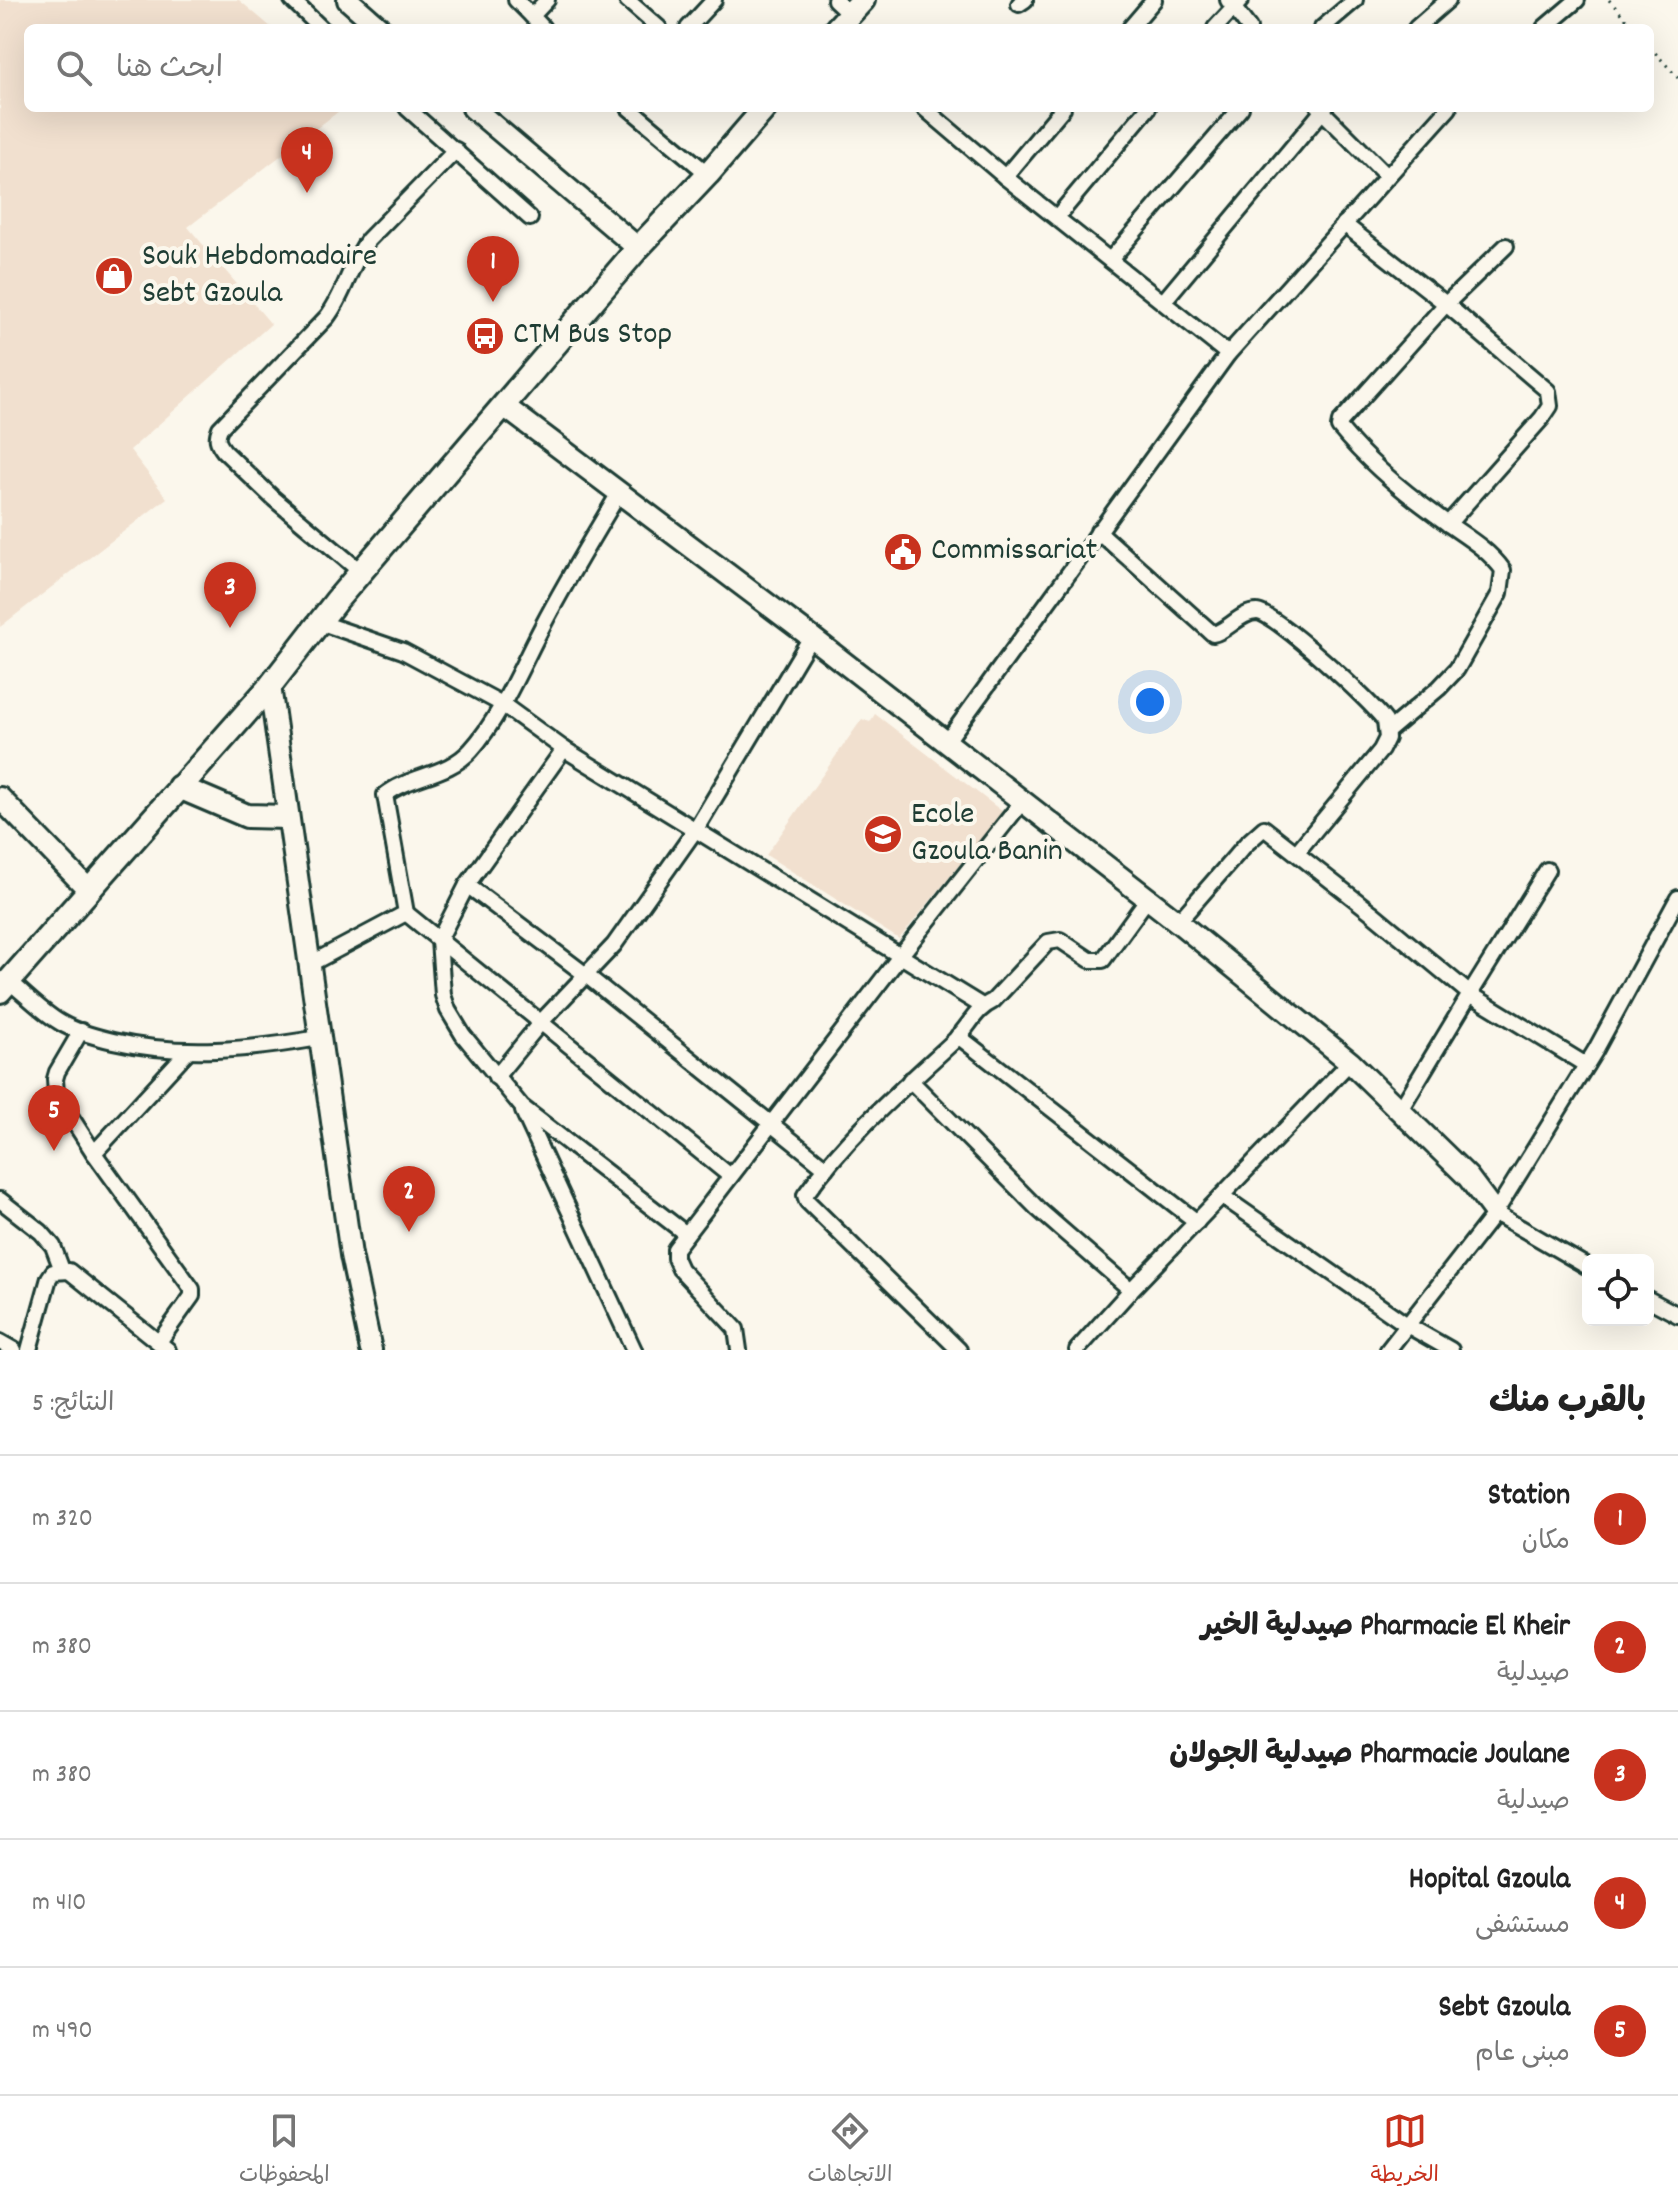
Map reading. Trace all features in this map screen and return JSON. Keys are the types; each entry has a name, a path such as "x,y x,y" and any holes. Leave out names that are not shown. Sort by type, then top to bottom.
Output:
{"main road":[{"path":"4,986 270,686 361,572 638,248 762,112"},
{"path":"179,787 247,816 287,817"}],"street":[{"path":"292,0 317,24"},
{"path":"348,0 375,24"},
{"path":"516,0 539,24"},
{"path":"532,16 547,0"},
{"path":"627,0 654,24"},
{"path":"692,24 714,0"},
{"path":"1133,24 1154,0"},
{"path":"1327,24 1355,0"},
{"path":"1421,24 1448,0"},
{"path":"1549,24 1577,0"},
{"path":"1218,24 1234,2 1247,24"},
{"path":"412,112 530,218"},
{"path":"478,112 638,248"},
{"path":"634,112 708,174"},
{"path":"929,112 1005,177 1228,354"},
{"path":"1005,177 1060,112"},
{"path":"1057,217 1145,112"},
{"path":"1110,260 1238,112"},
{"path":"1163,302 1320,112"},
{"path":"1325,112 1386,175"},
{"path":"947,741 1228,354 1445,112"},
{"path":"361,572 273,498 224,451 217,436 220,428 340,301 358,255 368,240 456,150"},
{"path":"1344,224 1446,304 1548,391 1550,406 1448,524"},
{"path":"1297,852 1381,750 1388,731 1457,669 1500,593 1503,570 1493,555 1448,524 1358,450 1339,427 1340,422 1446,304 1506,246"},
{"path":"504,406 811,637 1148,898 1350,1062 1468,1177 1495,1213 1582,1264"},
{"path":"619,493 561,590 502,704 471,750 455,763 385,795 406,913 729,1175"},
{"path":"1098,531 1213,634 1248,614 1266,613 1380,713 1388,731"},
{"path":"319,622 403,651 502,704 564,749 982,1006"},
{"path":"496,1077 541,1022 614,945 696,829 811,637"},
{"path":"270,686 351,1255 371,1350"},
{"path":"564,749 467,885 439,940 441,984 448,1010 463,1035 522,1107 686,1234"},
{"path":"0,798 88,889"},
{"path":"739,1350 736,1329 680,1269 675,1249 729,1175 1022,802"},
{"path":"1178,922 1261,829 1267,830 1470,994 1586,1065"},
{"path":"1400,1110 1547,870"},
{"path":"467,885 586,975 826,1168"},
{"path":"959,1350 807,1201 806,1193 910,1080 1052,940 1065,942 1093,961 1103,960 1148,898"},
{"path":"1388,1350 1495,1213 1586,1065 1678,898"},
{"path":"308,965 406,913"},
{"path":"4,986 52,1017 81,1031 147,1049 236,1050 319,1038"},
{"path":"46,1350 31,1345 53,1272 69,1271 163,1346 192,1296 192,1289 94,1153 56,1094 57,1072 81,1031"},
{"path":"958,1036 1197,1222"},
{"path":"94,1153 188,1051"},
{"path":"1077,1350 1350,1062"},
{"path":"910,1080 1038,1209 1131,1290"},
{"path":"522,1107 634,1350"},
{"path":"1222,1196 1407,1325 1451,1350"},
{"path":"0,1200 47,1239 62,1270"},
{"path":"1654,1302 1678,1315"},
{"path":"0,1342 14,1350"}],"path":[{"path":"1609,0 1630,24"},
{"path":"1654,51 1678,78"}],"shaded area":[{"name":"Souk Hebdomadaire Sebt Gzoula","path":"0,0 239,0 267,24 24,24 24,112 338,112 188,227 271,324 130,450 167,498 0,627"},
{"name":"Ecole Gzoula Banin","path":"875,714 1003,812 899,939 766,855 862,719 870,722"}],"place":[{"name":"Hopital Gzoula","path":"307,193"},
{"name":"Souk Hebdomadaire Sebt Gzoula","path":"114,276"},
{"name":"Station","path":"493,302"},
{"name":"CTM Bus Stop","path":"485,336"},
{"name":"Commissariat","path":"903,552"},
{"name":"Pharmacie Joulane صيدلية الجولان","path":"230,628"},
{"name":"Ecole Gzoula Banin","path":"883,834"},
{"name":"Sebt Gzoula","path":"54,1151"},
{"name":"Pharmacie El Kheir صيدلية الخير","path":"409,1232"}]}
